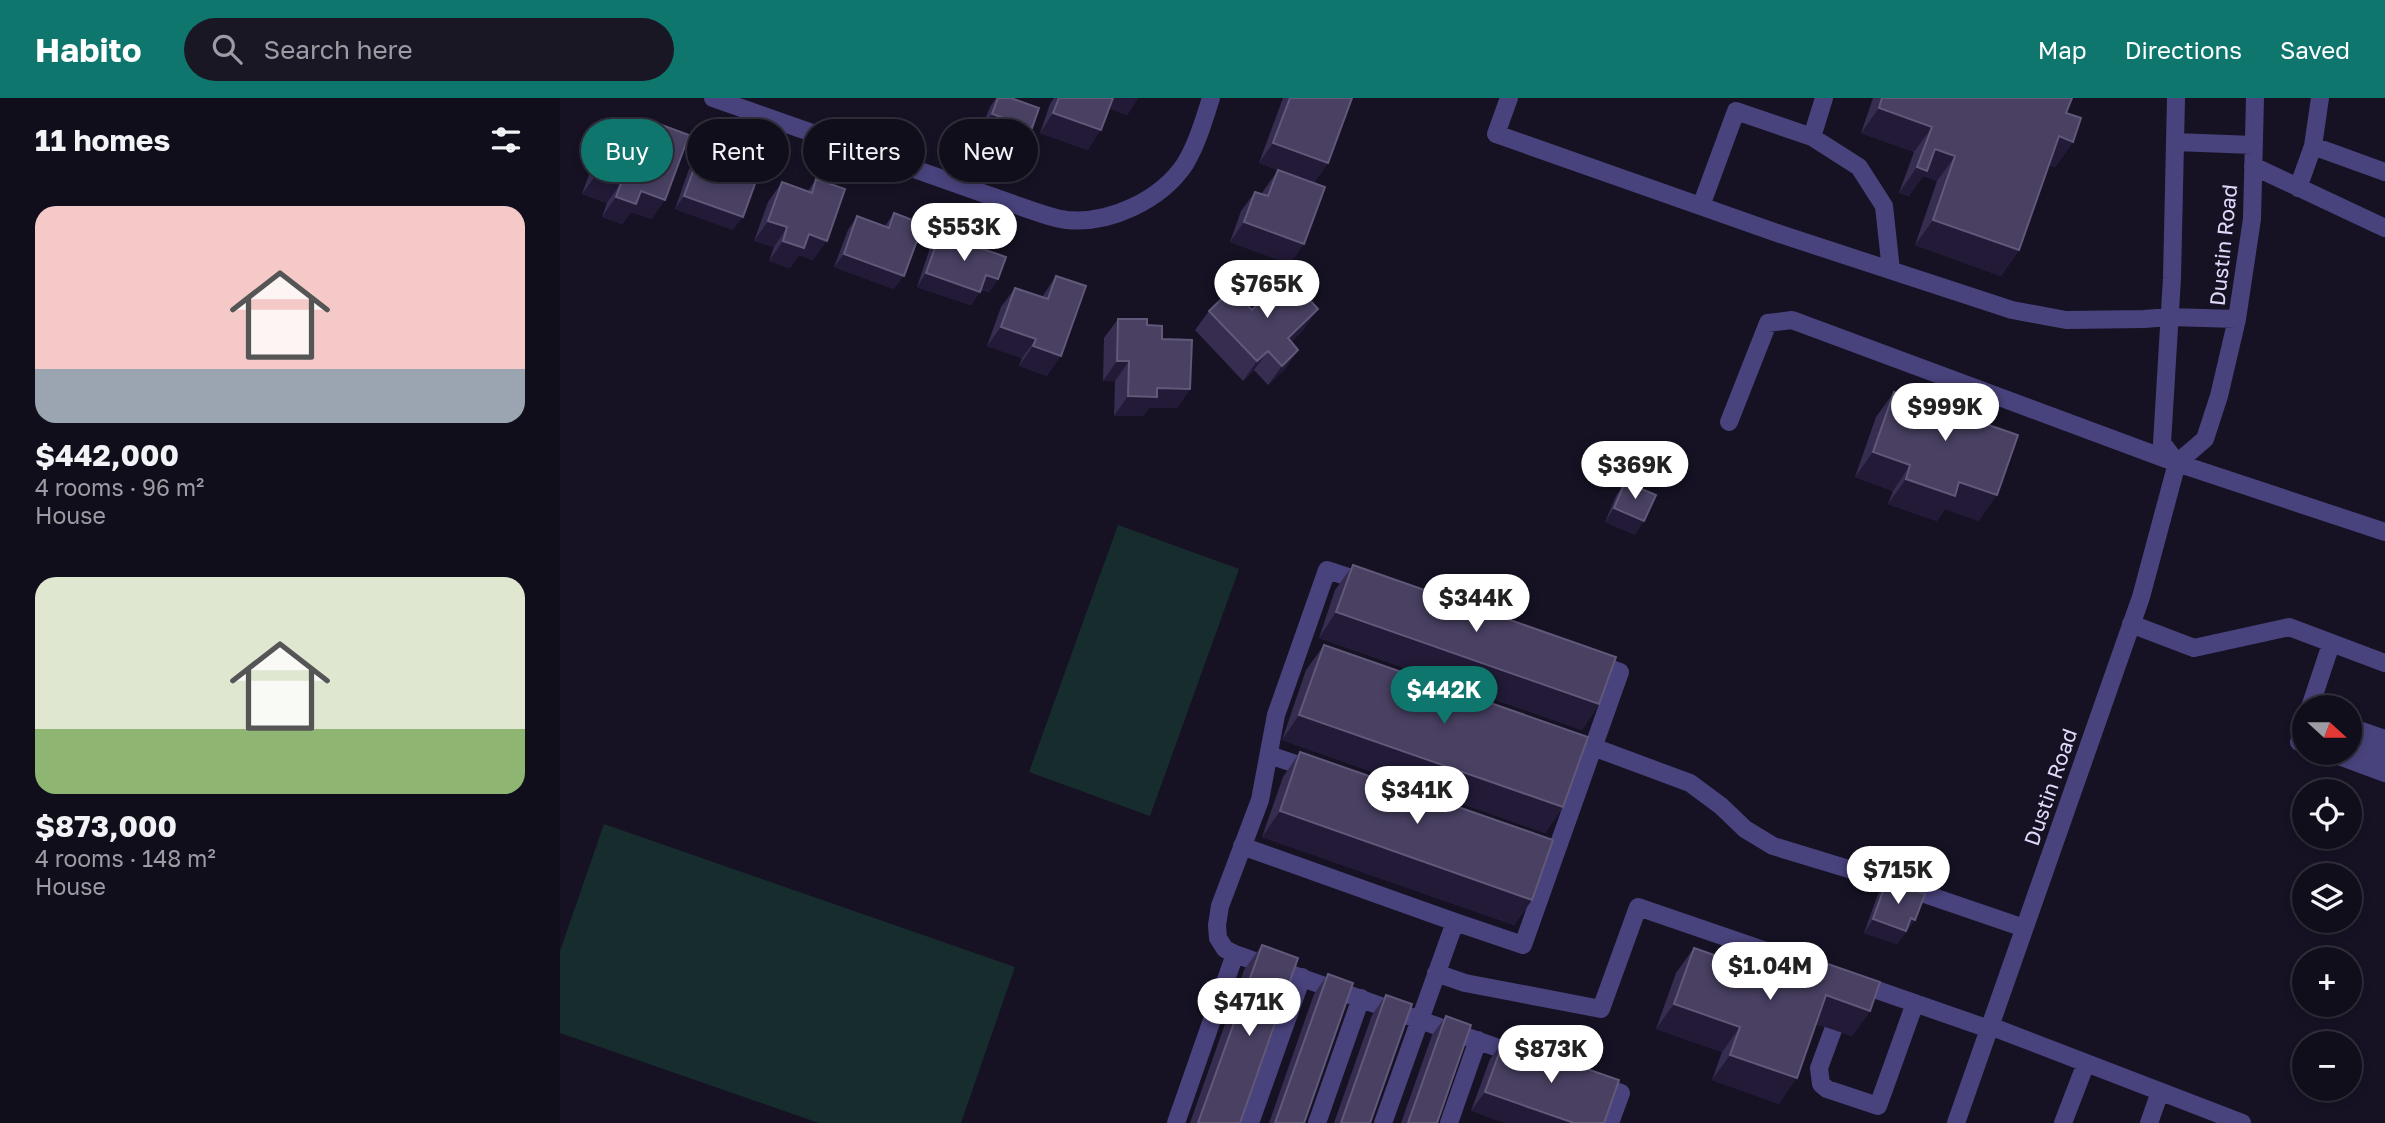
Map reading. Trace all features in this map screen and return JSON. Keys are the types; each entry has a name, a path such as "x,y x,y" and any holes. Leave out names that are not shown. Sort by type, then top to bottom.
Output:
{"street":[{"path":"713,98 759,106 1019,206 1065,220 1102,217 1138,204 1171,181 1186,162 1211,98"},
{"path":"1509,98 1496,134 2012,310 2066,320 2170,317 2237,319"},
{"path":"1812,137 1824,98"},
{"path":"2176,98 2170,317 2162,443 2177,463"},
{"name":"Dustin Road","path":"1956,1123 2141,597 2177,463 2205,439 2219,396 2237,319 2252,219 2255,98"},
{"path":"2298,188 2313,145 2320,98"},
{"path":"1701,206 1736,111 1812,137 1859,167 1884,206 1891,270"},
{"path":"2175,142 2253,145"},
{"path":"2313,145 2385,172"},
{"path":"2253,166 2385,228"},
{"path":"1729,422 1768,323 1792,320 2177,463 2385,532"},
{"path":"1378,587 1327,570 1305,652 1276,715 1260,800 1220,906 1218,938 1224,949 1235,954 1530,1059"},
{"path":"2131,624 2194,649 2289,627 2385,663"},
{"path":"2314,695 2331,644"},
{"path":"1242,846 1523,945 1549,852 1620,672 1569,654"},
{"path":"2362,731 2385,740"},
{"path":"2362,747 2385,755"},
{"path":"1588,749 1690,783 1721,806 1745,830 1773,846 1875,877 2024,928"},
{"path":"1269,755 1334,777"},
{"path":"2362,765 2385,773"},
{"path":"1436,973 1465,983 1601,1009 1637,906 1990,1027 2237,1122"},
{"path":"1383,1123 1455,922"},
{"path":"1176,1123 1235,954"},
{"path":"1838,976 1843,1001"},
{"path":"1250,1123 1302,977"},
{"path":"1317,1123 1362,998"},
{"path":"1833,1030 1819,1068 1821,1084 1827,1089 1878,1106 1915,1003"},
{"path":"1449,1123 1478,1040"},
{"path":"2063,1123 2086,1063"},
{"path":"1582,1079 1621,1093 1611,1123"},
{"path":"2149,1123 2160,1092"}],"green space":[{"path":"1118,525 1239,569 1150,816 1029,772"},
{"path":"604,824 1015,967 961,1123 819,1123 560,1033 560,951"}],"building":[{"path":"998,98 1011,98 1039,108 1035,119 1006,119 992,114"},
{"path":"1059,98 1113,98 1101,130 1053,113"},
{"path":"1290,98 1352,98 1328,163 1273,143"},
{"path":"1882,98 2072,98 2066,113 2081,118 2073,142 2059,136 2019,250 1933,220 1955,156 1935,149 1927,171 1917,167 1932,127 1879,108"},
{"path":"673,129 687,134 673,178"},
{"path":"1278,170 1325,187 1304,244 1244,222 1255,192 1268,196"},
{"path":"618,182 672,182 665,200 641,191 636,204 616,197 621,183"},
{"path":"689,182 756,182 743,217 684,196"},
{"path":"782,182 812,193 815,182 825,182 845,189 827,241 809,234 804,248 783,241 787,227 768,221"},
{"path":"894,213 923,224 904,276 844,254 857,216 889,228"},
{"path":"940,234 1006,257 998,279 986,275 980,292 926,273"},
{"path":"1287,275 1318,309 1288,338 1298,350 1282,366 1268,351 1257,361 1209,311 1232,289 1252,310"},
{"path":"1056,276 1086,286 1061,356 1033,346 1036,339 1001,327 1015,288 1048,299"},
{"path":"1118,319 1147,319 1147,325 1162,326 1162,339 1192,340 1190,389 1157,388 1157,397 1128,396 1129,361 1117,361"},
{"path":"1937,390 1984,407 1980,422 2018,435 1997,495 1959,482 1955,496 1906,479 1910,465 1873,452 1894,392 1932,405"},
{"path":"1625,482 1656,495 1644,521 1614,508"},
{"path":"1353,565 1616,657 1599,704 1336,612"},
{"path":"1324,645 1588,737 1563,807 1299,715"},
{"path":"1300,752 1553,840 1532,900 1280,811"},
{"path":"1887,880 1925,894 1915,920 1911,918 1906,931 1873,919"},
{"path":"1262,945 1298,958 1240,1123 1198,1123"},
{"path":"1694,948 1760,971 1766,953 1785,959 1788,950 1880,982 1870,1011 1826,995 1797,1078 1730,1055 1740,1027 1674,1004"},
{"path":"1328,974 1353,983 1304,1123 1275,1123"},
{"path":"1386,995 1412,1004 1370,1123 1341,1123"},
{"path":"1446,1016 1471,1025 1437,1123 1408,1123"},
{"path":"1504,1040 1619,1080 1604,1123 1574,1123 1485,1092"}]}
